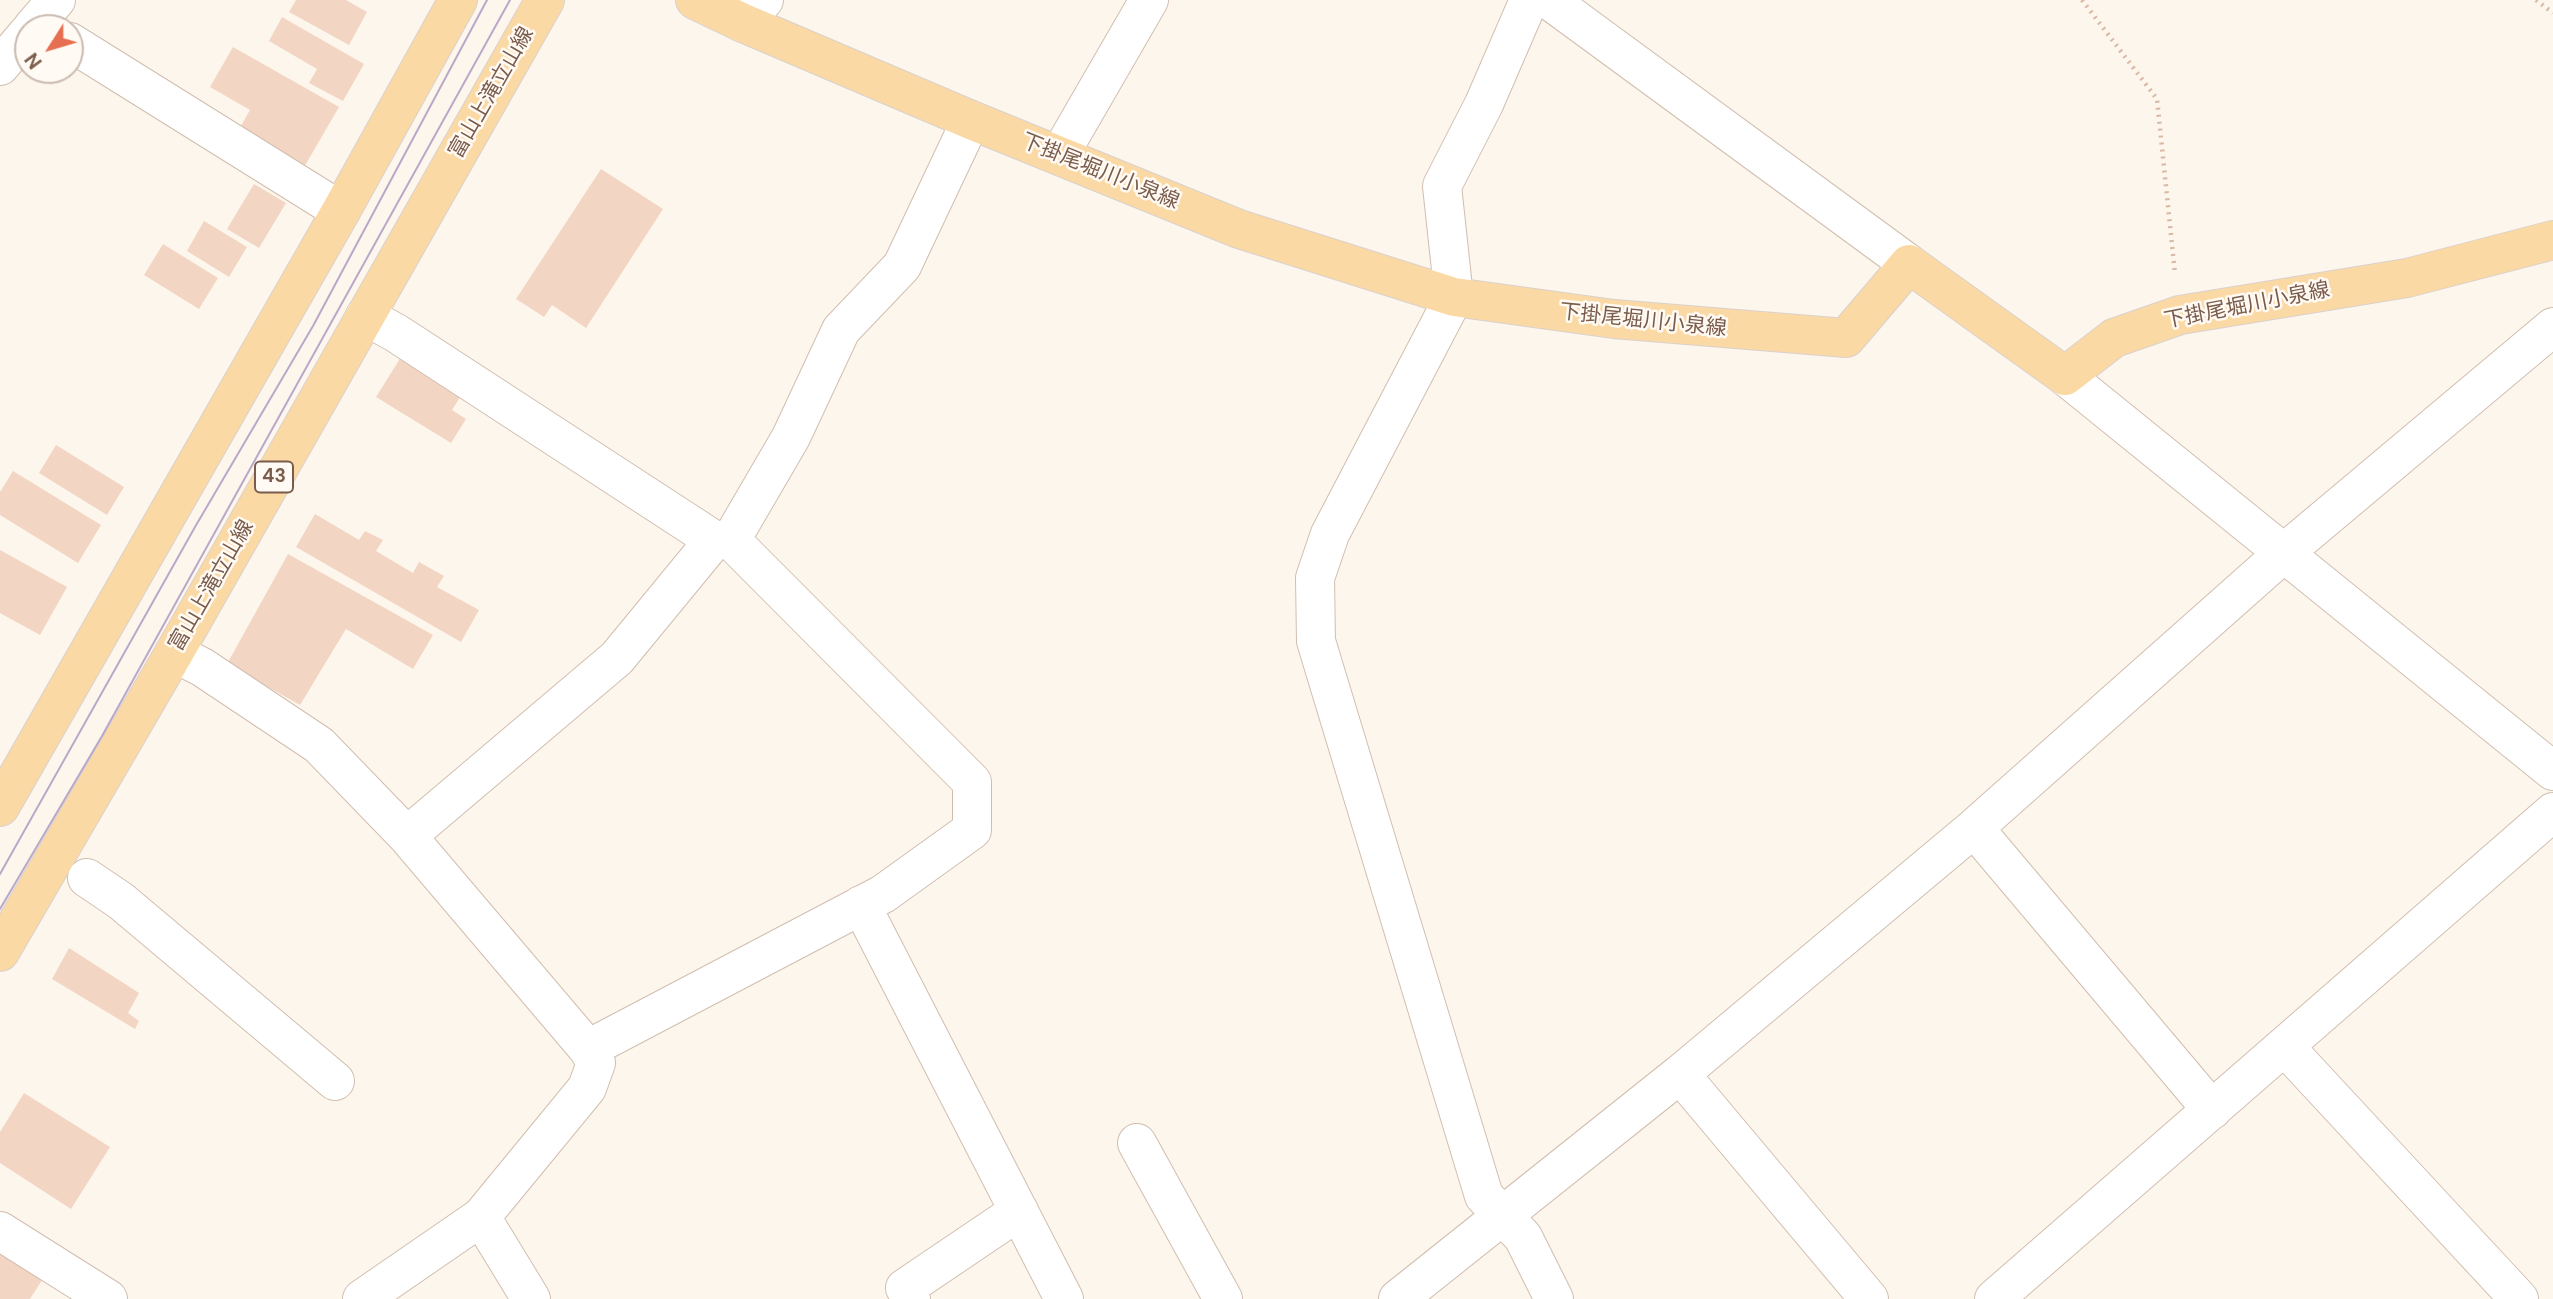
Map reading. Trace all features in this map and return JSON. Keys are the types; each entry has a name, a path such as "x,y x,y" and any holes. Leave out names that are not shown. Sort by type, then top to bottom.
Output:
{"main road":[{"path":"6,784 341,211 458,0"},
{"name":"富山上滝立山線","path":"0,952 174,653 545,0"},
{"name":"下掛尾堀川小泉線","path":"695,0 753,11 971,120 1239,229 1454,297 1614,319 1846,338 1909,264"},
{"name":"下掛尾堀川小泉線","path":"2065,376 2114,338 2180,315 2407,278 2553,240"},
{"path":"1909,264 2065,376"}],"street":[{"path":"1060,154 1149,0"},
{"path":"1529,0 1484,104 1442,186 1454,297 1330,534 1315,578 1316,641 1484,1196 1523,1237 1554,1299"},
{"path":"1549,0 1909,264"},
{"path":"84,51 341,211"},
{"path":"407,836 617,658 723,540 791,437 841,330 902,266 971,120"},
{"path":"365,316 723,540 972,782 972,830 883,894 588,1049"},
{"path":"1398,1299 1680,1073 1974,828 2285,552 2553,327"},
{"path":"2065,376 2553,771"},
{"path":"174,653 202,667 319,745 407,836 588,1049 596,1063 587,1088 481,1217 362,1299"},
{"path":"1994,1299 2553,812"},
{"path":"1974,828 2212,1110"},
{"path":"87,877 121,901 335,1081"},
{"path":"861,905 1064,1299"},
{"path":"2285,1047 2519,1299"},
{"path":"1680,1073 1869,1299"},
{"path":"1137,1143 1223,1299"},
{"path":"911,1299 905,1288 1019,1211"},
{"path":"481,1217 531,1299"},
{"path":"0,1231 108,1299"}],"path":[{"path":"2082,0 2157,99 2180,315"},
{"path":"2536,0 2553,13"}],"building":[{"path":"296,0 346,0 367,12 349,45 289,12"},
{"path":"282,17 364,64 343,101 309,83 317,69 269,41"},
{"path":"233,47 339,107 303,169 238,131 250,110 210,87"},
{"path":"601,169 663,209 586,328 552,305 544,317 516,299"},
{"path":"254,184 286,203 259,248 227,229"},
{"path":"204,221 247,247 229,277 187,251"},
{"path":"163,244 218,278 199,309 144,275"},
{"path":"401,357 462,394 452,410 466,419 451,443 376,397"},
{"path":"56,445 124,487 107,515 39,473"},
{"path":"13,471 101,525 78,563 0,515 0,492"},
{"path":"315,514 359,540 365,531 383,540 376,551 413,573 419,562 444,576 437,587 479,610 461,642 296,547"},
{"path":"0,550 67,587 40,635 0,613"},
{"path":"288,554 433,635 413,669 346,629 300,705 227,664"},
{"path":"69,948 139,993 128,1013 139,1021 135,1029 52,979"},
{"path":"24,1093 110,1147 71,1209 0,1163 0,1132"},
{"path":"0,1250 44,1277 30,1299 0,1299"}],"tram line":[{"path":"0,874 195,527 313,326 487,0"},
{"path":"0,909 102,736 510,0"}]}
